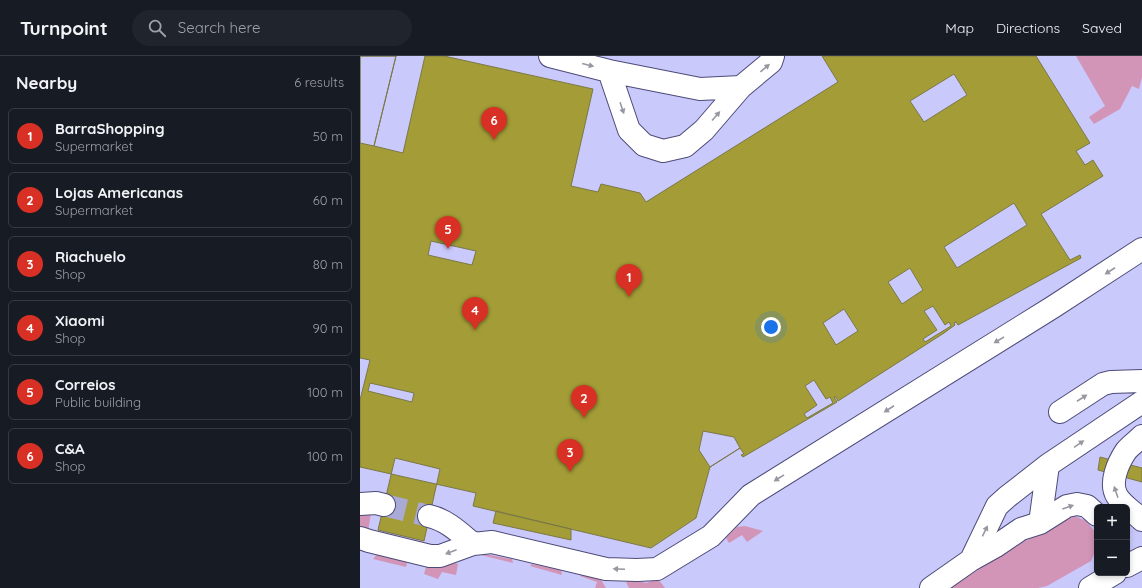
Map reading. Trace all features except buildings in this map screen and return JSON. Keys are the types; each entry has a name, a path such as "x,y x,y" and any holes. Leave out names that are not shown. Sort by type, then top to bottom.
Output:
{"main road":[{"path":"550,56 609,71 700,89 741,87"},
{"path":"609,71 629,130 644,145 663,151 685,146 704,130 741,87 771,62 773,56"},
{"path":"360,538 430,556 440,556 473,544 492,542 606,569 658,569 711,536 752,495 1053,307 1142,249"},
{"path":"1060,412 1103,384 1111,382 1142,381"},
{"path":"971,560 997,506 1048,465 1142,402"},
{"path":"1142,436 1127,450 1118,467 1114,488 1116,495 1120,500 1142,520"},
{"path":"1040,523 1048,465"},
{"path":"360,504 376,503 384,505"},
{"path":"931,588 971,560 996,546 1021,529 1040,523 1067,506 1077,504 1087,506 1094,512"},
{"path":"429,516 438,518 452,526 473,544"},
{"path":"1130,564 1142,558"},
{"path":"1090,588 1110,576"}],"shaded area":[{"path":"1076,56 1142,56 1142,77 1139,89 1132,86 1120,109 1094,124 1089,117 1105,106"},
{"path":"371,513 368,532 360,529 360,514"},
{"path":"1075,516 1086,521 1094,530 1094,554 1091,561 1047,586 1038,588 949,588 1023,542"},
{"path":"745,526 763,531 747,542 742,535 729,543 726,538 737,527"},
{"path":"378,553 405,560 407,564 406,567 373,559"},
{"path":"485,554 512,559 513,563 481,555"},
{"path":"455,563 458,564 456,575 442,572 438,579 424,574 426,567"},
{"path":"532,564 561,570 562,575 530,566"},
{"path":"580,576 600,578 606,588 595,588 597,582"},
{"path":"628,579 646,583 658,579 665,588 629,588 626,582"}],"tunnel":[{"path":"384,505 429,516"}],"place":[{"name":"C&A","path":"494,140"},
{"name":"Correios","path":"448,249"},
{"name":"BarraShopping","path":"629,297"},
{"name":"Xiaomi","path":"475,330"},
{"name":"Lojas Americanas","path":"584,418"},
{"name":"Riachuelo","path":"570,472"}]}
